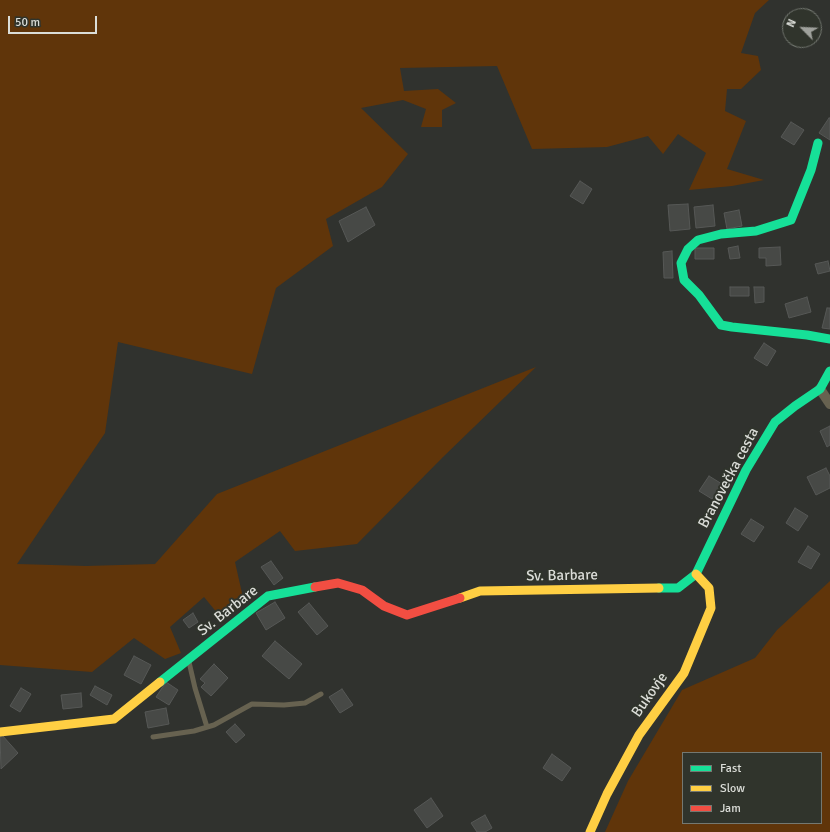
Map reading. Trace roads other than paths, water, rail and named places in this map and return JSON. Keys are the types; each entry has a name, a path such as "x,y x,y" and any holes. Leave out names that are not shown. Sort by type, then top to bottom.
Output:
{"street":[{"path":"818,143 811,170 791,220 756,232 721,234 698,240 688,249 681,263 684,280 699,295 715,318 722,324 732,327 830,339"},
{"name":"Branovečka cesta","path":"696,574 746,470 775,422 820,389 830,371"},
{"path":"820,389 830,404"},
{"name":"Sv. Barbare","path":"0,732 114,719 268,596 338,583 362,590 384,606 407,615 480,591 678,588 696,574"},
{"name":"Bukovje","path":"590,832 607,794 639,735 684,673 711,608 709,588 696,574"}],"lane":[{"path":"188,659 207,727"},
{"path":"153,737 194,731 214,725 252,704 284,705 305,703 321,694"}]}
